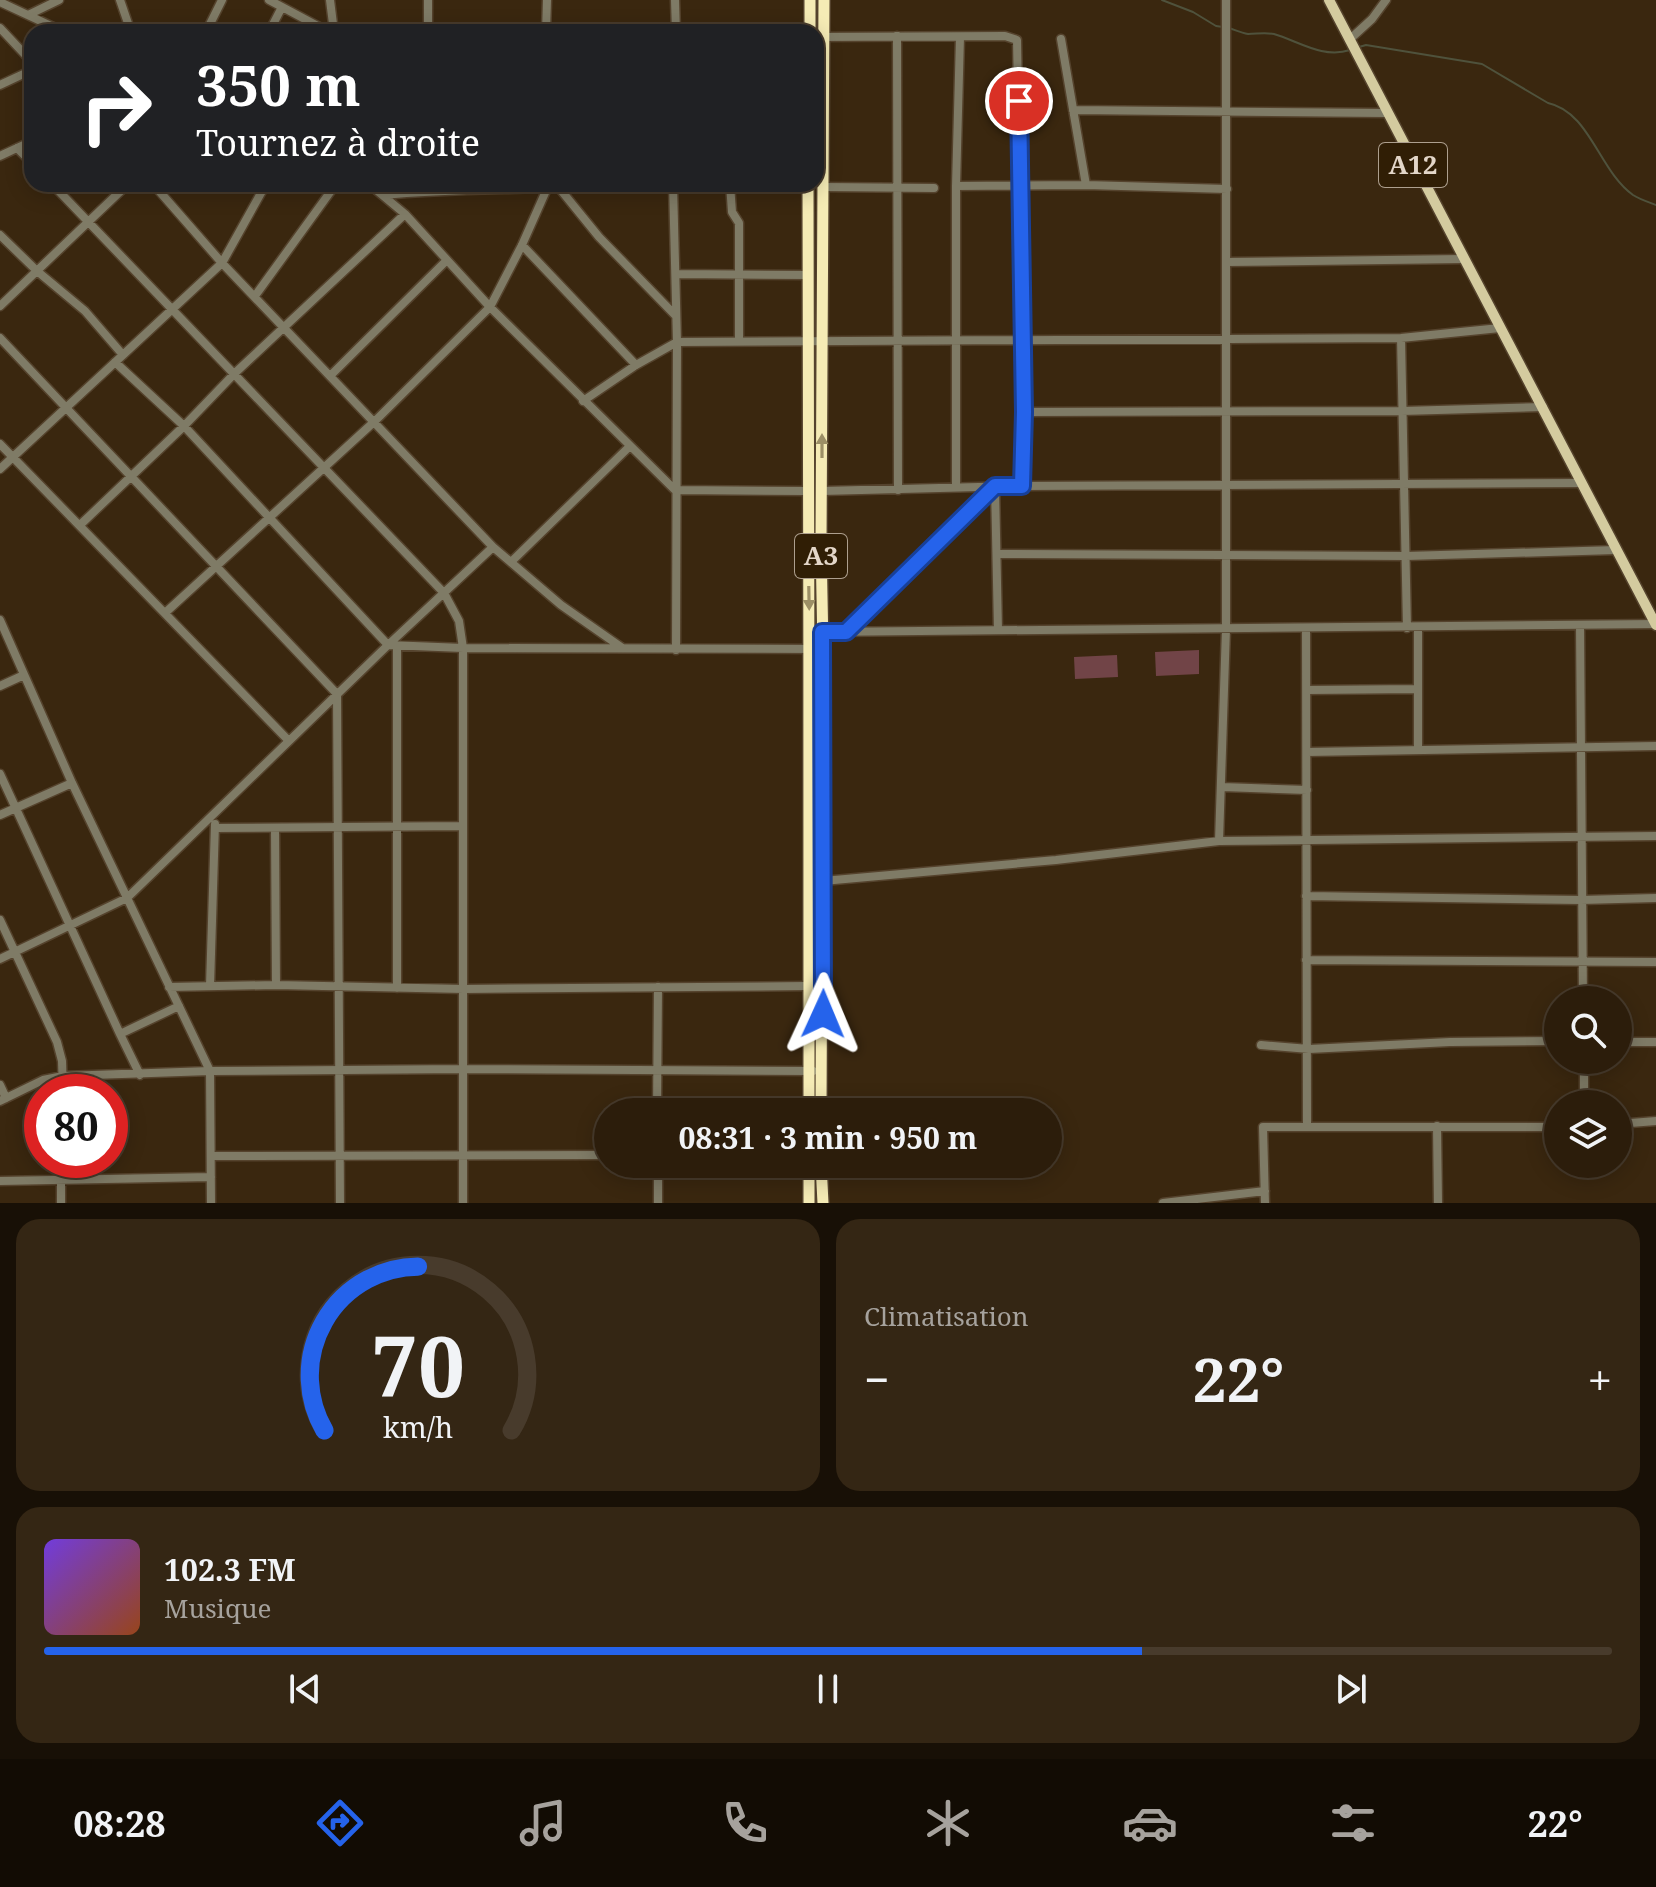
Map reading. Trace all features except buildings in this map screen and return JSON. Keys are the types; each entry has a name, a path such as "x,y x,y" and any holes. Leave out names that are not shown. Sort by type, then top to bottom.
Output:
{"highway":[{"path":"810,0 810,24"},
{"name":"A3","path":"821,24 824,0"},
{"name":"A3","path":"808,192 809,1098"},
{"name":"A3","path":"821,1098 823,192"},
{"path":"809,1178 809,1203"},
{"path":"822,1178 823,1203"}],"main road":[{"name":"A12","path":"1329,0 1656,624"}],"street":[{"path":"28,15 59,0"},
{"path":"120,0 128,24"},
{"path":"210,24 222,0"},
{"path":"269,0 316,24"},
{"path":"330,0 332,24"},
{"path":"428,0 428,24"},
{"path":"546,24 547,0"},
{"path":"675,0 676,24"},
{"path":"1219,841 1226,629 1228,411 1226,0"},
{"path":"1349,40 1372,19 1386,0"},
{"path":"0,2 47,24"},
{"path":"273,24 282,7"},
{"path":"0,28 24,54"},
{"path":"897,36 898,490"},
{"path":"824,37 1005,36 1017,40 1024,412 1022,486"},
{"path":"956,487 956,186 960,37"},
{"path":"1061,39 1086,185"},
{"path":"0,85 24,74"},
{"path":"1073,110 1386,113"},
{"path":"0,156 24,145"},
{"path":"17,148 24,155"},
{"path":"956,186 1086,185 1227,189"},
{"path":"824,187 934,188"},
{"path":"60,192 444,593 459,621 463,648 463,1203"},
{"path":"0,306 120,192"},
{"path":"160,192 222,263 493,547 561,605 622,648"},
{"path":"0,469 222,263 262,192"},
{"path":"255,296 330,192"},
{"path":"380,192 405,214 490,307 675,490 807,491"},
{"path":"384,195 404,192"},
{"path":"165,613 375,421 490,307 546,192"},
{"path":"562,192 599,237 675,315"},
{"path":"673,192 677,342 676,650"},
{"path":"731,192 732,212 739,223 739,341"},
{"path":"80,525 235,373 405,214"},
{"path":"0,235 85,311 123,355"},
{"path":"522,245 636,365"},
{"path":"1227,262 1463,259"},
{"path":"331,375 447,260"},
{"path":"676,274 809,275"},
{"path":"583,401 677,342 1401,338 1500,328"},
{"path":"0,338 337,694 340,1203"},
{"path":"1401,338 1407,628"},
{"path":"115,362 184,426 268,518 392,645 397,988"},
{"path":"1024,412 1402,411 1543,407"},
{"path":"0,444 289,741"},
{"path":"511,562 630,446"},
{"path":"822,491 995,486 1581,483"},
{"path":"995,486 998,630"},
{"path":"846,632 995,486"},
{"path":"0,959 127,898 493,547"},
{"path":"997,554 1406,556 1616,550"},
{"path":"0,620 72,783 210,1071 211,1203"},
{"path":"822,632 1656,624"},
{"path":"1580,625 1583,986"},
{"path":"1418,628 1418,750"},
{"path":"1306,629 1307,1126"},
{"path":"392,645 823,649"},
{"path":"0,686 24,675"},
{"path":"1307,690 1418,689"},
{"path":"1307,752 1656,746"},
{"path":"0,774 140,1075"},
{"path":"0,815 72,783"},
{"path":"1222,787 1307,790"},
{"path":"210,986 216,812"},
{"path":"215,828 463,826"},
{"path":"275,828 276,985"},
{"path":"823,881 1056,860 1219,841 1656,836"},
{"path":"1306,896 1581,900 1656,898"},
{"path":"0,920 57,1042 63,1074"},
{"path":"1306,960 1656,962"},
{"path":"169,987 276,985 464,989 807,986"},
{"path":"657,1098 658,987"},
{"path":"120,1034 179,1006"},
{"path":"1261,1045 1309,1049 1544,1041"},
{"path":"1632,1042 1656,1042"},
{"path":"128,1075 210,1071 463,1069 822,1071"},
{"path":"0,1085 3,1099 24,1089"},
{"path":"1632,1123 1656,1121"},
{"path":"1437,1126 1438,1203"},
{"path":"1265,1203 1263,1127 1544,1127"},
{"path":"211,1156 594,1155"},
{"path":"0,1181 211,1177"},
{"path":"658,1178 658,1203"},
{"path":"61,1180 61,1203"},
{"path":"1164,1203 1265,1191"}],"shaded area":[{"path":"1199,650 1199,674 1156,676 1155,652"},
{"path":"1117,655 1118,677 1075,679 1074,657"}],"waterway":[{"path":"1162,0 1223,27"},
{"path":"1229,28 1248,34 1274,34 1320,51 1350,50"},
{"path":"1359,47 1366,45 1482,64 1574,118 1621,185 1635,196 1656,205"}],"route":[{"path":"823,1014 822,632 846,632 995,486 1022,486 1024,412 1019,101"}]}
